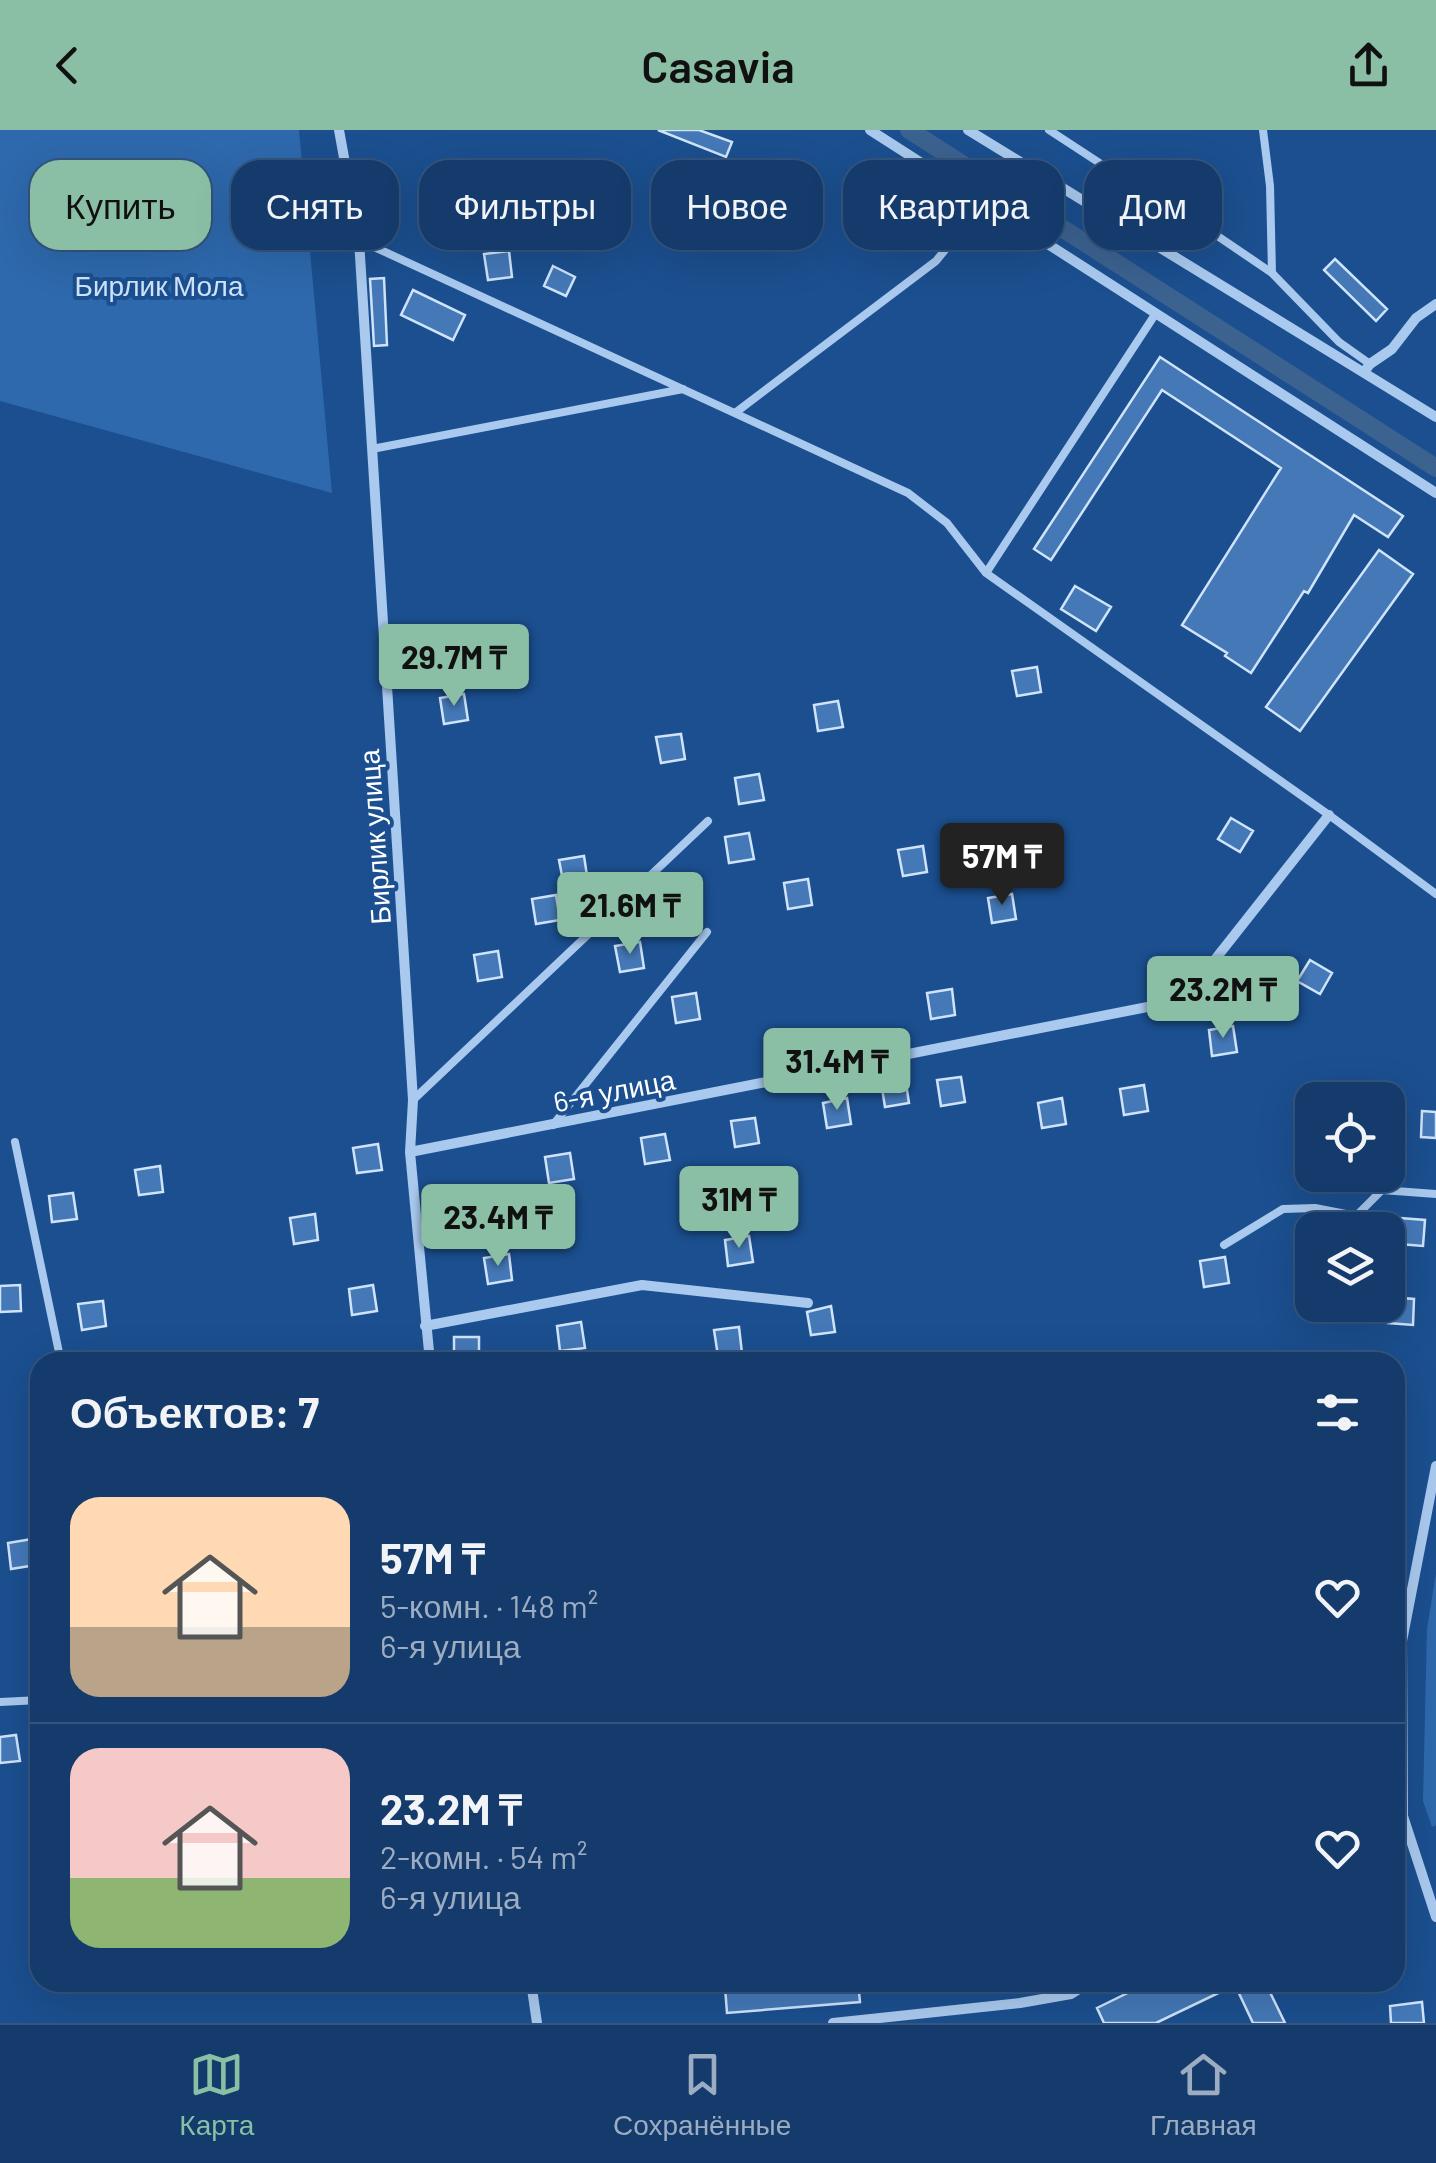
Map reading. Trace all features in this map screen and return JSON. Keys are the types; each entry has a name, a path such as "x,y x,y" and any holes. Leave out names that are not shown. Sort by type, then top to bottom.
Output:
{"street":[{"name":"Бирлик улица","path":"339,130 344,160"},
{"path":"870,130 916,160"},
{"path":"968,130 1367,368 1436,417"},
{"name":"Бирлик улица","path":"360,250 413,1100 410,1152 429,1352"},
{"path":"1057,250 1436,493"},
{"path":"1367,368 1392,350 1416,318 1436,304"},
{"name":"6-я улица","path":"410,1152 1183,1000 1329,815"},
{"path":"425,1326 642,1284 808,1303"},
{"path":"1405,1626 1436,1466"},
{"path":"1405,1834 1436,1916"},
{"path":"532,1992 536,2023"},
{"path":"833,2023 1020,2003 1074,1992"}],"lane":[{"path":"1049,130 1272,273 1367,368"},
{"path":"1263,130 1270,186 1272,273"},
{"path":"381,250 908,493 947,524 986,573 1436,894"},
{"path":"735,413 936,261 945,250"},
{"path":"986,573 1156,313"},
{"path":"372,449 683,389"},
{"path":"413,1100 708,821"},
{"path":"553,1124 707,932"},
{"path":"15,1142 60,1352"},
{"path":"1224,1245 1283,1209 1315,1208 1356,1216 1382,1190 1436,1194"},
{"path":"0,1702 30,1700"}],"green space":[{"name":"Бирлик Мола","path":"0,130 299,130 302,160 231,160 231,250 310,250 332,493 0,401"},
{"path":"1436,1573 1436,1825 1432,1827 1423,1801 1427,1629"}],"building":[{"path":"658,130 699,130 732,142 726,157"},
{"path":"509,251 512,277 488,280 484,254"},
{"path":"1335,259 1387,309 1376,321 1324,270"},
{"path":"553,266 575,277 566,296 544,286"},
{"path":"384,278 387,345 374,346 370,279"},
{"path":"413,290 465,315 453,340 401,315"},
{"path":"1160,357 1403,516 1388,537 1354,515 1308,593 1304,591 1251,673 1182,625 1281,468 1162,390 1051,560 1034,549"},
{"path":"1379,550 1413,574 1300,731 1266,707"},
{"path":"1075,586 1111,607 1096,631 1061,609"},
{"path":"1037,667 1041,692 1017,696 1012,671"},
{"path":"464,694 468,720 444,724 440,698"},
{"path":"838,701 843,727 818,731 814,705"},
{"path":"681,734 685,759 661,763 656,737"},
{"path":"759,774 764,800 739,804 735,778"},
{"path":"1231,818 1253,831 1240,852 1218,839"},
{"path":"749,833 754,859 729,863 725,837"},
{"path":"923,846 927,872 903,876 898,850"},
{"path":"584,856 588,882 564,886 559,860"},
{"path":"808,879 812,905 788,909 784,883"},
{"path":"1012,894 1016,919 992,923 988,898"},
{"path":"556,895 560,920 536,924 532,899"},
{"path":"640,942 644,968 620,972 615,946"},
{"path":"498,951 502,977 478,981 474,955"},
{"path":"1310,960 1332,973 1320,994 1297,981"},
{"path":"952,989 955,1015 931,1019 927,993"},
{"path":"696,993 700,1019 676,1023 672,997"},
{"path":"1233,1026 1237,1052 1212,1056 1209,1030"},
{"path":"905,1077 909,1103 885,1107 881,1082"},
{"path":"961,1077 965,1102 941,1106 937,1080"},
{"path":"1144,1085 1148,1111 1124,1115 1120,1089"},
{"path":"847,1098 851,1124 827,1128 823,1103"},
{"path":"1062,1098 1066,1124 1042,1128 1038,1103"},
{"path":"1422,1111 1436,1112 1436,1138 1421,1137"},
{"path":"755,1118 759,1143 735,1147 731,1121"},
{"path":"665,1134 670,1160 645,1164 641,1138"},
{"path":"378,1144 382,1170 357,1173 353,1148"},
{"path":"570,1153 574,1179 549,1183 545,1157"},
{"path":"160,1166 163,1192 139,1195 135,1170"},
{"path":"73,1193 77,1219 52,1222 49,1196"},
{"path":"315,1214 318,1240 294,1244 290,1218"},
{"path":"1405,1218 1425,1220 1423,1246 1405,1244"},
{"path":"749,1236 753,1262 728,1266 725,1240"},
{"path":"509,1254 512,1280 488,1284 484,1258"},
{"path":"1225,1257 1229,1283 1204,1287 1200,1261"},
{"path":"20,1285 21,1311 0,1312 0,1286"},
{"path":"373,1285 377,1311 352,1315 349,1289"},
{"path":"1405,1298 1414,1299 1413,1325 1388,1323 1405,1322"},
{"path":"103,1301 106,1326 82,1330 78,1304"},
{"path":"831,1306 835,1332 811,1335 807,1312"},
{"path":"581,1322 585,1348 560,1351 557,1326"},
{"path":"739,1327 742,1352 717,1352 714,1330"},
{"path":"454,1337 479,1337 479,1352 454,1352"},
{"path":"30,1539 30,1566 11,1569 8,1543"},
{"path":"16,1735 20,1761 0,1763 0,1737"},
{"path":"725,1992 859,1992 860,2002 727,2013"},
{"path":"1130,1992 1220,1992 1156,2023 1104,2023 1097,2008"},
{"path":"1238,1992 1270,1992 1285,2023 1253,2023"},
{"path":"1422,2002 1424,2023 1391,2023 1390,2006"}],"waterway":[{"path":"909,130 1436,468"}]}
